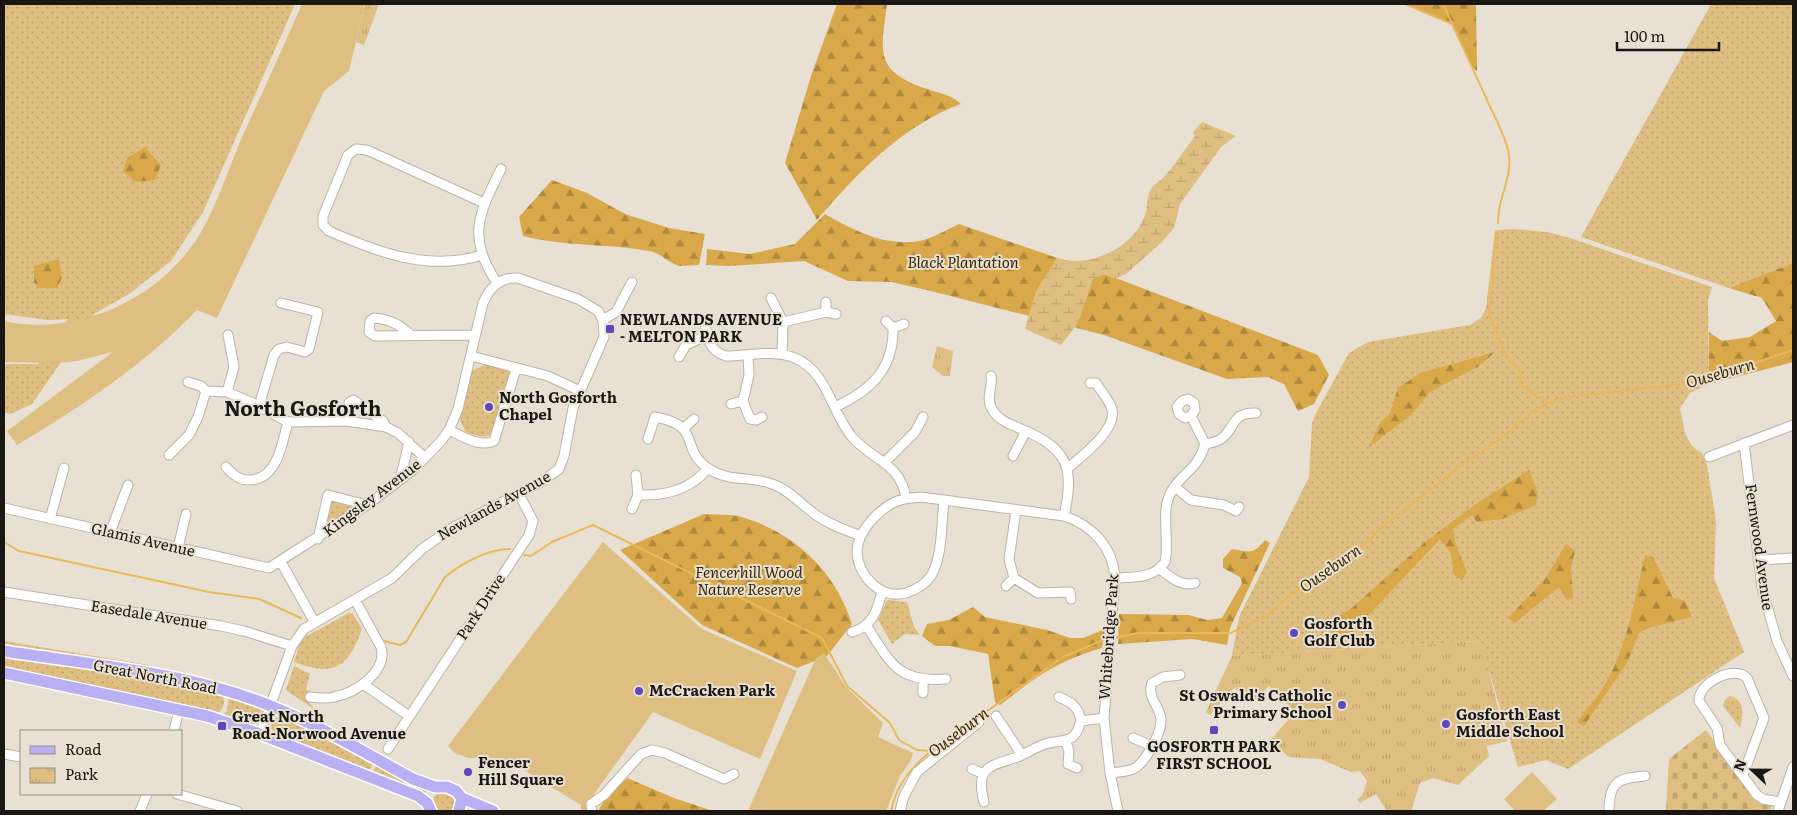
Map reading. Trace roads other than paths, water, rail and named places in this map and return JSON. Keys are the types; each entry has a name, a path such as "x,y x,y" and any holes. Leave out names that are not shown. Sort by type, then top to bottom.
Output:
{"main road":[{"name":"Great North Road","path":"4,651 173,678 227,691 271,706 413,779 435,787 442,786 453,789 462,798 493,811"},
{"name":"Great North Road","path":"4,673 207,716 260,734 418,796 429,807"},
{"name":"Great North Road","path":"429,807 428,794 435,787"},
{"path":"459,811 462,798"}],"street":[{"path":"482,255 455,261 426,261 395,256 376,251 337,234 323,225 323,216 348,155 356,149 367,150 484,202"},
{"path":"501,170 484,202 479,218 482,255 497,283 510,278 532,282 590,306 603,320 616,312 632,282"},
{"name":"Kingsley Avenue","path":"281,562 318,539 400,480 425,458 449,430 458,409 487,294 497,283"},
{"path":"771,298 783,322 782,354"},
{"path":"826,302 826,312"},
{"path":"259,406 274,356 279,349 287,347 305,352 309,349 318,312 281,303"},
{"path":"783,322 826,312 836,314"},
{"name":"Newlands Avenue","path":"260,734 292,646 299,634 392,578 444,532 473,515 519,494 552,476 559,470 564,456 570,419 604,337 603,320"},
{"path":"835,407 863,392 882,372 889,358 893,341 893,328 886,321"},
{"path":"705,322 706,336 713,349 719,354 734,356 782,354 796,358 816,374 825,386 852,437 862,447 885,462 901,479 906,498"},
{"path":"893,328 904,324"},
{"path":"227,392 234,367 228,335"},
{"path":"411,335 476,335"},
{"path":"679,357 686,345 706,336"},
{"path":"748,355 749,375 743,401 750,419 756,420 762,417"},
{"path":"471,356 548,376 580,391"},
{"path":"449,430 479,443 488,444 494,441 516,368"},
{"path":"993,379 989,395 990,406 997,416 1050,444 1068,468 1070,482 1064,516"},
{"path":"188,382 202,386 206,391 227,392 259,406 288,422 347,421 386,427 398,433 425,458"},
{"path":"1068,468 1107,432 1111,424 1113,416 1110,404 1096,382"},
{"path":"169,455 189,435 198,417 206,391"},
{"path":"347,421 349,403 353,400 384,421 386,427"},
{"path":"732,404 743,401"},
{"path":"1205,444 1221,440 1239,417 1247,413 1256,413"},
{"path":"1115,578 1140,577 1160,569 1167,554 1168,500 1175,487 1200,460 1205,444 1191,416"},
{"path":"648,439 655,417 673,420 684,428 698,459 708,468 731,478 773,484 830,524 861,536"},
{"path":"885,462 915,432 924,417"},
{"path":"684,428 694,419"},
{"path":"226,467 235,476 246,480 257,480 266,476 276,460 288,422"},
{"path":"1709,457 1793,426"},
{"path":"1013,456 1026,431"},
{"path":"400,480 409,442"},
{"name":"Fernwood Avenue","path":"1744,443 1759,560 1768,612 1777,640 1793,676"},
{"path":"50,519 64,468"},
{"path":"638,495 660,496 668,493 697,480 708,468"},
{"path":"632,509 638,495 636,475"},
{"path":"110,533 128,486"},
{"path":"1175,487 1191,500 1217,504 1237,512"},
{"name":"Park Drive","path":"388,748 532,528 530,514 519,494"},
{"path":"318,539 328,496 335,496 367,505"},
{"path":"921,497 944,501 937,562 930,578 917,589 900,594 882,592 869,581 861,568 857,551 861,536 882,510 906,498 921,497"},
{"name":"Whitebridge Park","path":"944,501 1064,516 1084,524 1099,537 1110,555 1115,578 1104,718 1110,773 1118,811"},
{"name":"Glamis Avenue","path":"4,508 258,567 269,568 281,562"},
{"path":"1016,511 1009,559 1014,578 1038,593 1071,593"},
{"path":"178,548 186,514"},
{"path":"1759,560 1793,558"},
{"path":"281,562 315,623"},
{"path":"1160,569 1177,581 1190,585 1195,583"},
{"path":"1006,586 1014,578"},
{"name":"Easedale Avenue","path":"4,592 229,628 292,646"},
{"path":"852,632 866,625 878,610 882,592"},
{"path":"310,697 333,698 363,684 376,671 383,654 355,600"},
{"path":"866,625 886,656 899,669 923,681 946,679"},
{"path":"1743,776 1764,718 1747,678 1737,672 1730,673 1704,686 1698,697 1717,728 1720,745 1757,795 1779,807 1793,767"},
{"path":"1110,773 1133,769 1141,764 1152,746 1161,720 1159,711 1151,699 1150,690 1152,683 1163,677 1180,676"},
{"path":"923,681 924,693"},
{"path":"363,684 409,716"},
{"path":"984,802 982,791 984,774 990,765 1022,755 1046,744 1066,742 1075,734 1080,721 1077,709 1071,698 1059,697"},
{"path":"996,716 1022,755"},
{"path":"174,730 177,718"},
{"path":"1080,721 1104,718"},
{"path":"900,811 904,796 917,772 979,722"},
{"path":"1133,738 1152,746"},
{"path":"1066,742 1069,751 1070,767"},
{"path":"592,811 591,804 604,795 640,754 652,750 665,752 723,783 734,774"},
{"path":"4,754 20,757"},
{"path":"972,768 984,774"},
{"path":"1609,811 1612,791 1616,783 1622,778 1644,776"},
{"path":"140,811 147,795"},
{"path":"181,795 237,811"}],"waterway":[{"path":"1405,4 1452,24"},
{"path":"1443,4 1508,148 1508,173 1498,214 1498,223"},
{"path":"1497,232 1489,313 1507,359 1520,370 1521,385 1548,403"},
{"name":"Ouseburn","path":"1113,638 1138,633 1231,633 1264,617 1319,574 1367,543 1380,529 1466,462 1500,439 1535,410 1560,398 1698,382 1793,350"},
{"path":"524,555 531,556 552,542 593,525 822,638 847,686 890,723 899,740 917,750 931,751"},
{"path":"4,542 19,551 209,592 259,599 301,618"},
{"path":"384,641 400,645 406,642 445,577 467,562 484,554 510,549"},
{"name":"Ouseburn","path":"891,811 893,802 906,777 917,763 931,751 1063,657 1108,638"}],"place":[{"name":"NEWLANDS AVENUE - MELTON PARK","path":"610,329"},
{"name":"North Gosforth Chapel","path":"489,407"},
{"name":"Gosforth Golf Club","path":"1294,633"},
{"name":"McCracken Park","path":"639,691"},
{"name":"St Oswald's Catholic Primary School","path":"1342,705"},
{"name":"Gosforth East Middle School","path":"1446,724"},
{"name":"Great North Road-Norwood Avenue","path":"222,726"},
{"name":"GOSFORTH PARK FIRST SCHOOL","path":"1214,730"},
{"name":"Fencer Hill Square","path":"468,772"}],"district":[{"name":"North Gosforth","path":"303,409"}],"park label":[{"name":"Black Plantation","path":"963,263"},
{"name":"Fencerhill Wood Nature Reserve","path":"749,582"}]}
